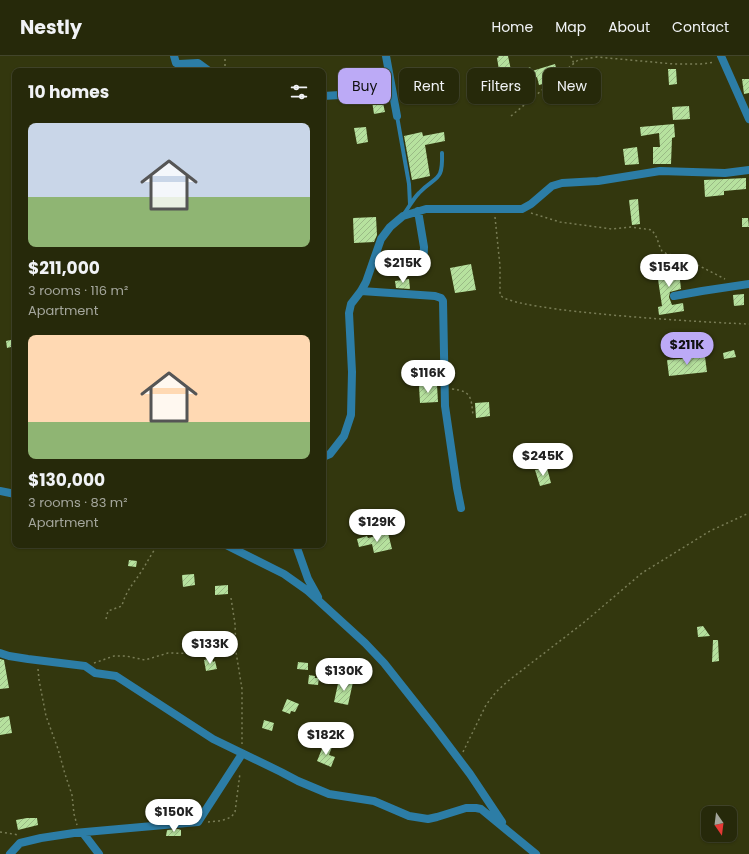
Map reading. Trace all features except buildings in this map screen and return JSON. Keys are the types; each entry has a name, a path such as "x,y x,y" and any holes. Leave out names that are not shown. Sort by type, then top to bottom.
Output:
{"street":[{"path":"174,56 176,63 198,63 205,68"},
{"path":"386,56 397,116"},
{"path":"722,59 749,119"},
{"path":"326,96 392,92"},
{"path":"326,456 330,454 344,436 351,415 352,372 349,313 351,304 361,291 381,239 390,227 403,216 426,209 522,209 531,204 552,186 562,183 602,180 660,172 725,173 749,170"},
{"path":"418,212 424,247 423,267"},
{"path":"674,296 749,284"},
{"path":"361,291 435,296 441,298 444,304 446,422 461,508"},
{"path":"0,491 12,493"},
{"path":"232,548 284,574 308,591 365,643 384,663 459,760 506,829"},
{"path":"297,548 308,579 322,604"},
{"path":"0,653 9,656 85,666 95,673 110,674 121,678 213,739 315,790 329,794 374,801 409,816 428,819 466,808 481,809 536,854"},
{"path":"10,854 20,843 24,842 82,833 198,822 242,754"},
{"path":"82,833 99,854"}],"lane":[{"path":"397,116 409,184 410,204"},
{"path":"403,216 419,193 432,183 441,173 442,153"}],"path":[{"path":"225,56 225,68"},
{"path":"571,56 574,64"},
{"path":"511,116 578,60 597,57 674,64 701,64 722,59"},
{"path":"495,209 500,266 500,295 502,298 536,306 618,316 749,324"},
{"path":"522,209 560,222 612,229 631,227 652,230 662,251 667,254 680,256 727,280"},
{"path":"445,388 463,391 469,394 473,415"},
{"path":"459,760 486,705 496,692 508,681 582,624 642,574 710,531 749,513"},
{"path":"106,620 108,611 122,606 129,589 142,572 156,548"},
{"path":"231,598 242,689 242,754"},
{"path":"85,666 114,656 126,656 145,660 168,653 211,654 237,649"},
{"path":"38,660 39,680 46,716 72,795 74,818 82,833"},
{"path":"198,822 221,820 229,818 233,815 235,812 240,772"},
{"path":"0,832 22,835"}]}
